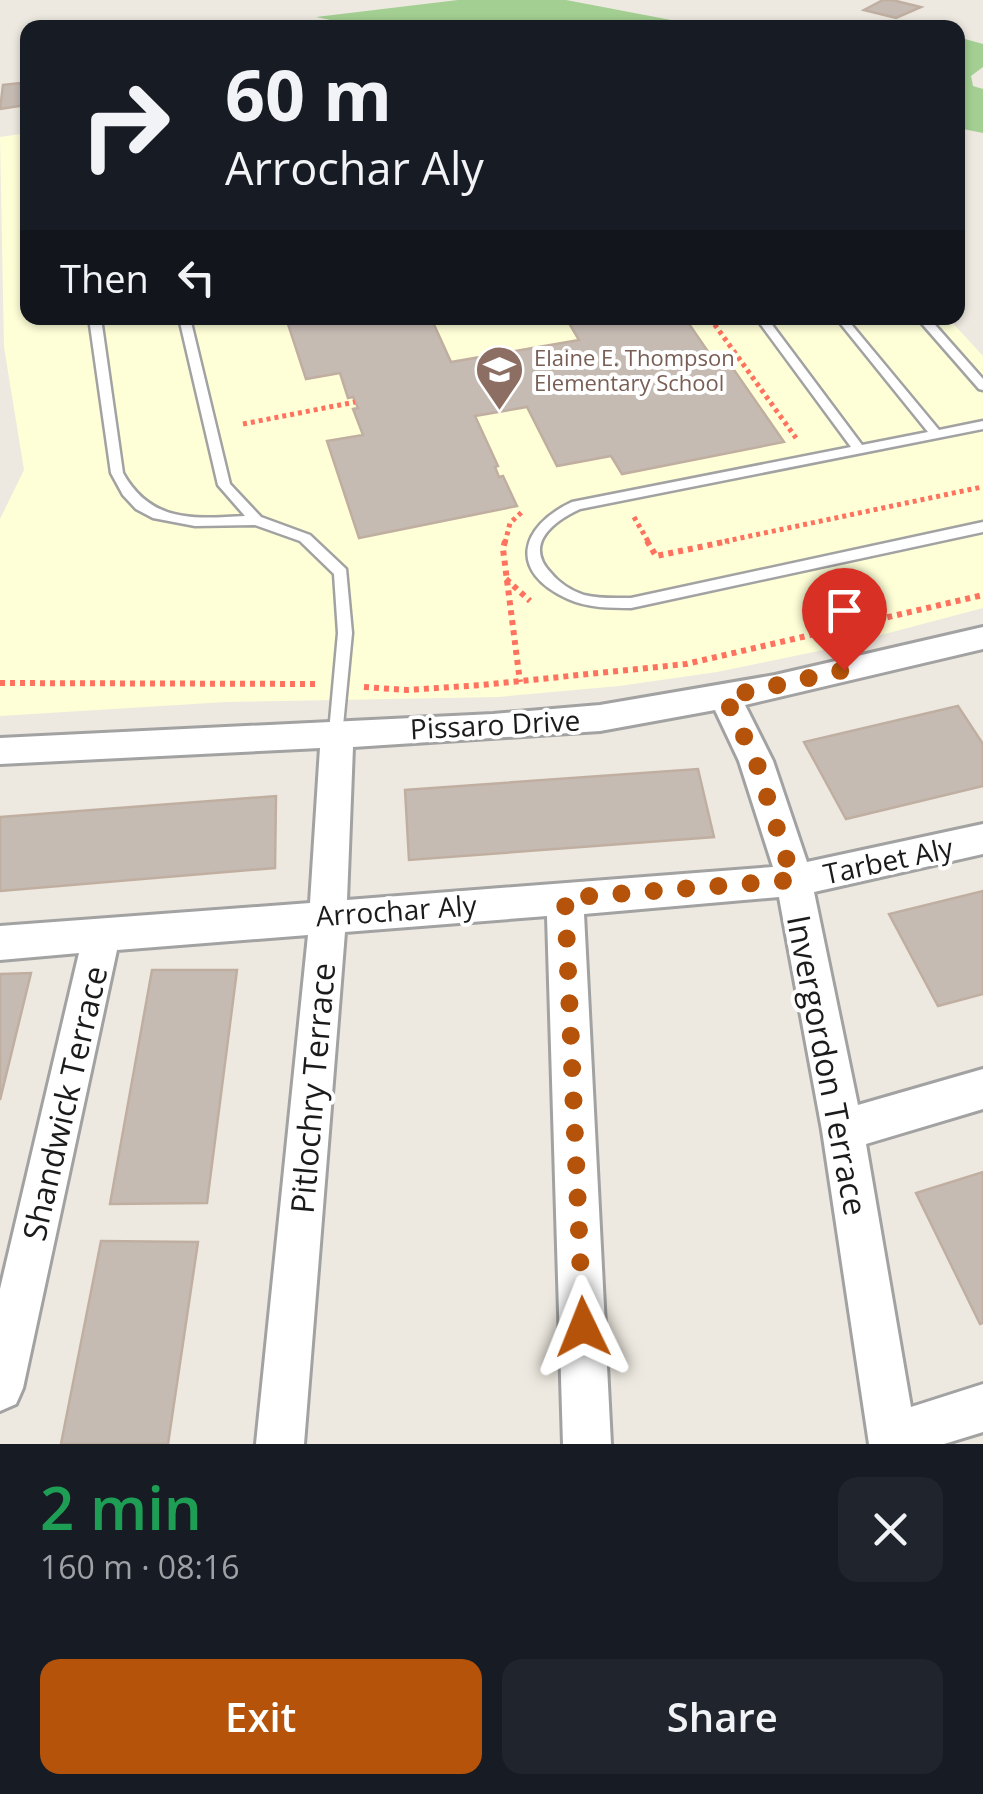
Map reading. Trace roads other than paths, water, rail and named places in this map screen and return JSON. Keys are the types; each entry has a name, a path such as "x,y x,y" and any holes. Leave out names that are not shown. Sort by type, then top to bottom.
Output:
{"street":[{"name":"Pissaro Drive","path":"0,750 582,720 725,697 983,638"},
{"name":"Invergordon Terrace","path":"725,697 756,761 793,880 843,1130 893,1440"},
{"name":"Pitlochry Terrace","path":"280,1444 328,915 338,732"},
{"name":"Tarbet Aly","path":"793,880 983,839"},
{"name":"Arrochar Aly","path":"0,943 793,880"},
{"path":"565,898 587,1444"},
{"name":"Shandwick Terrace","path":"0,1388 102,934"},
{"path":"843,1130 983,1089"},
{"path":"893,1440 983,1408"}],"lane":[{"path":"95,325 122,488 153,515 174,521 256,520 305,538 341,572 345,633 338,732"},
{"path":"187,325 224,485 256,520"},
{"path":"767,325 859,449"},
{"path":"847,325 936,434"},
{"path":"929,325 983,386"},
{"path":"983,425 558,512 535,533 532,547 536,563 548,580 570,595 601,604 631,603 983,527"}],"place":[{"name":"Elaine E. Thompson Elementary School","path":"499,412"}]}
